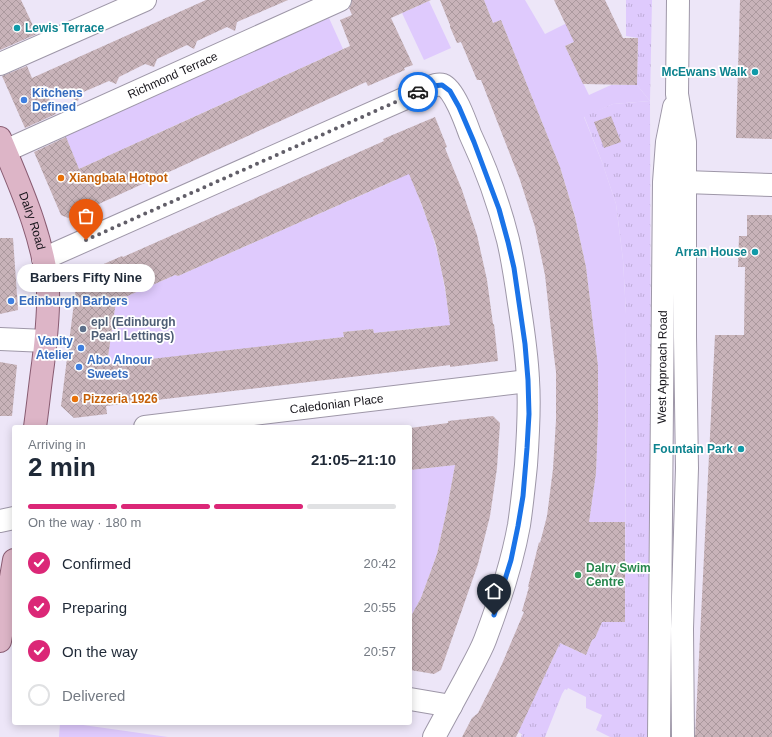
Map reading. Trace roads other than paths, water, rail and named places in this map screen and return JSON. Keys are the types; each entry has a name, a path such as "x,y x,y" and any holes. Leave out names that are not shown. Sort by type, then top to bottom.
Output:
{"main road":[{"name":"Dalry Road","path":"3,144 31,216 43,259 46,280 48,322 35,425"},
{"path":"5,639 12,578"}],"street":[{"path":"0,64 145,0"},
{"name":"Richmond Terrace","path":"3,144 340,0"},
{"name":"West Approach Road","path":"678,0 677,94 684,142 685,182 687,468 682,629 683,737"},
{"path":"43,259 433,86 442,85 450,91 454,96 477,148 499,209 508,242 516,278 525,344 528,380 528,436 526,469 520,513 511,560 499,602 484,641 434,737"},
{"name":"West Approach Road","path":"659,737 664,182 667,142 677,94"},
{"path":"685,182 772,185"},
{"path":"0,339 46,341"},
{"name":"Caledonian Place","path":"161,425 528,380"},
{"path":"0,521 12,518"},
{"path":"412,699 451,706"}],"place":[{"name":"Lewis Terrace","path":"17,28"},
{"name":"McEwans Walk","path":"755,72"},
{"name":"Kitchens Defined","path":"24,100"},
{"name":"Xiangbala Hotpot","path":"61,178"},
{"name":"Barbers Fifty Nine","path":"86,240"},
{"name":"Arran House","path":"755,252"},
{"name":"Edinburgh Barbers","path":"11,301"},
{"name":"epl (Edinburgh Pearl Lettings)","path":"83,329"},
{"name":"Vanity Atelier","path":"81,348"},
{"name":"Abo Alnour Sweets","path":"79,367"},
{"name":"Pizzeria 1926","path":"75,399"},
{"name":"Fountain Park","path":"741,449"},
{"name":"Dalry Swim Centre","path":"578,575"}]}
